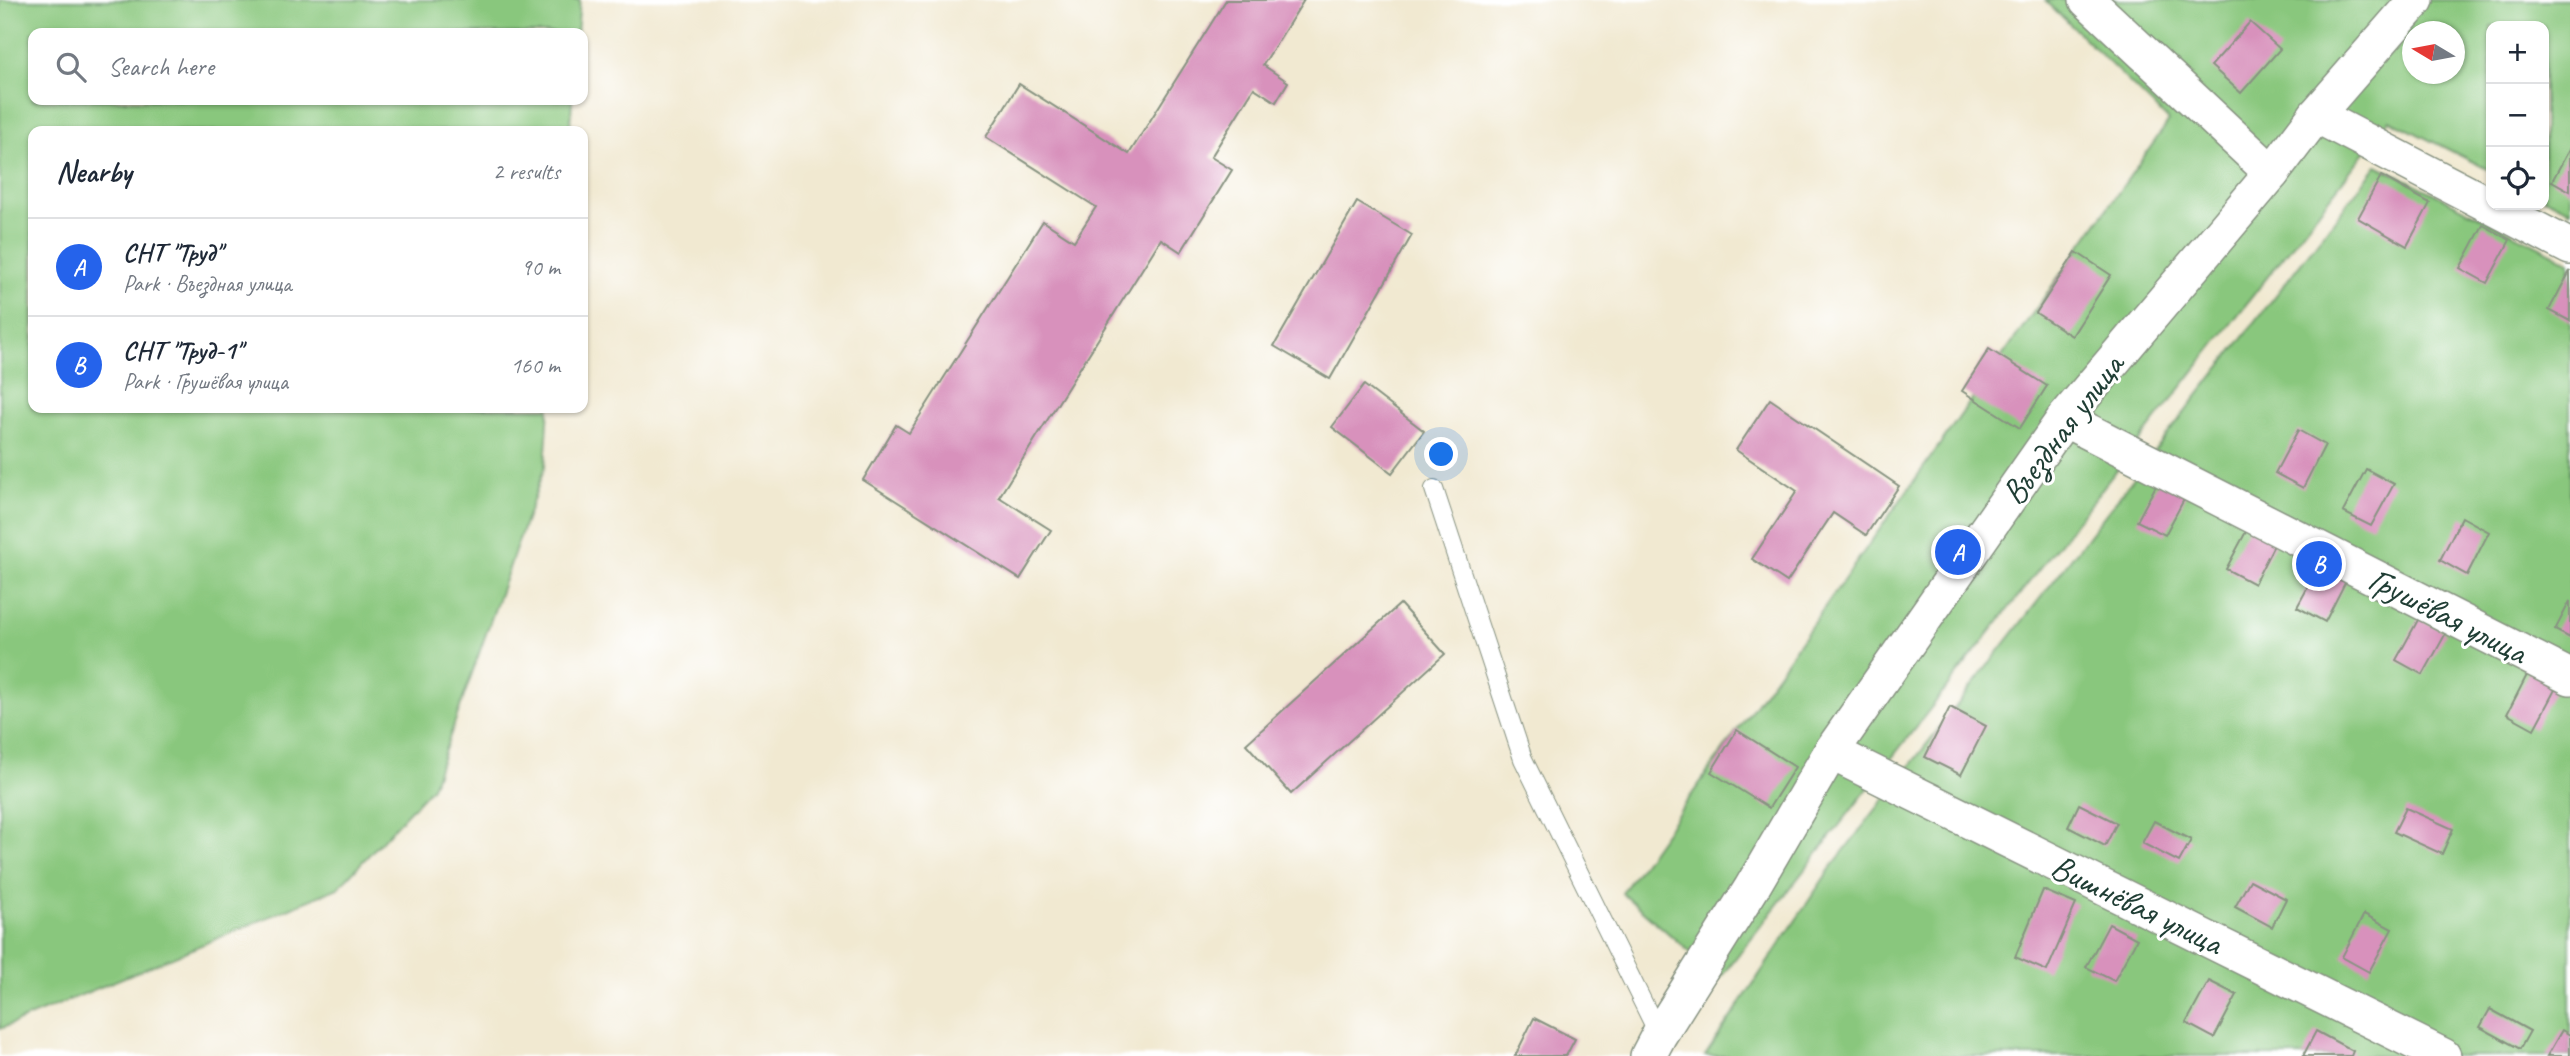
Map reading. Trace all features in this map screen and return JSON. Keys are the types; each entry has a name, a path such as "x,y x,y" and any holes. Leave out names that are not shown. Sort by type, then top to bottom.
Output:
{"street":[{"path":"2087,0 2272,173"},
{"name":"Въездная улица","path":"1654,1045 1751,889 1830,752 2064,419 2272,173 2316,115 2416,0"},
{"path":"2316,115 2570,247"},
{"name":"Грушёвая улица","path":"2064,419 2570,677"},
{"name":"Вишнёвая улица","path":"1830,752 2443,1056"}],"lane":[{"path":"1434,489 1523,759 1654,1045"}],"green space":[{"path":"0,0 580,0 577,28 28,28 28,105 572,105 570,126 28,126 28,413 549,413 545,466 432,787 338,888 0,1029"},
{"path":"2045,0 2570,0 2570,211 2549,200 2549,21 2486,21 2486,168 2390,120 1720,978 1622,893 2169,121"},
{"path":"2377,165 2570,262 2570,1056 1705,1056 1832,866"}],"building":[{"path":"1226,0 1304,0 1263,65 1288,82 1276,102 1254,88 1211,157 1232,170 1181,252 1161,239 999,497 1051,530 1020,579 863,480 896,425 909,433 1043,221 1074,241 1096,207 986,137 1019,84 1129,154"},
{"path":"2250,22 2280,49 2241,93 2211,66"},
{"path":"2570,148 2570,191 2552,181"},
{"path":"2381,176 2430,203 2407,246 2358,218"},
{"path":"1357,202 1412,235 1330,379 1274,346"},
{"path":"2483,225 2510,240 2487,283 2460,268"},
{"path":"2076,252 2111,275 2072,336 2036,313"},
{"path":"2570,271 2570,321 2549,310"},
{"path":"1989,349 2047,386 2020,428 1962,391"},
{"path":"1364,385 1424,431 1392,473 1332,427"},
{"path":"1770,399 1899,486 1866,535 1833,513 1787,582 1752,559 1797,491 1736,450"},
{"path":"2298,430 2325,445 2303,488 2275,473"},
{"path":"2366,469 2394,484 2371,526 2343,512"},
{"path":"2160,478 2188,492 2165,535 2137,521"},
{"path":"2462,517 2489,532 2467,575 2440,560"},
{"path":"2249,526 2276,541 2254,584 2226,569"},
{"path":"2320,565 2347,579 2325,622 2297,607"},
{"path":"2570,601 2570,638 2555,630"},
{"path":"1400,604 1445,654 1291,794 1246,744"},
{"path":"2419,618 2446,633 2423,675 2396,660"},
{"path":"2529,671 2557,686 2534,729 2507,714"},
{"path":"1950,707 1986,726 1961,775 1925,757"},
{"path":"1737,730 1795,767 1769,808 1711,772"},
{"path":"2079,804 2117,823 2105,846 2068,827"},
{"path":"2406,808 2453,829 2442,854 2394,832"},
{"path":"2154,821 2191,840 2179,862 2142,843"},
{"path":"2250,880 2286,899 2272,927 2235,907"},
{"path":"2043,890 2076,904 2047,971 2015,957"},
{"path":"2364,914 2392,929 2369,972 2342,957"},
{"path":"2109,924 2137,939 2114,981 2086,967"},
{"path":"2209,981 2237,995 2214,1038 2186,1023"},
{"path":"2490,1009 2530,1031 2520,1049 2480,1027"},
{"path":"1534,1018 1575,1039 1566,1056 1515,1056"},
{"path":"2562,1030 2570,1035 2570,1056 2547,1056"},
{"path":"2316,1031 2353,1051 2351,1056 2303,1056"}],"place":[{"name":"СНТ \"Труд\"","path":"1958,552"},
{"name":"СНТ \"Труд-1\"","path":"2319,564"}]}
